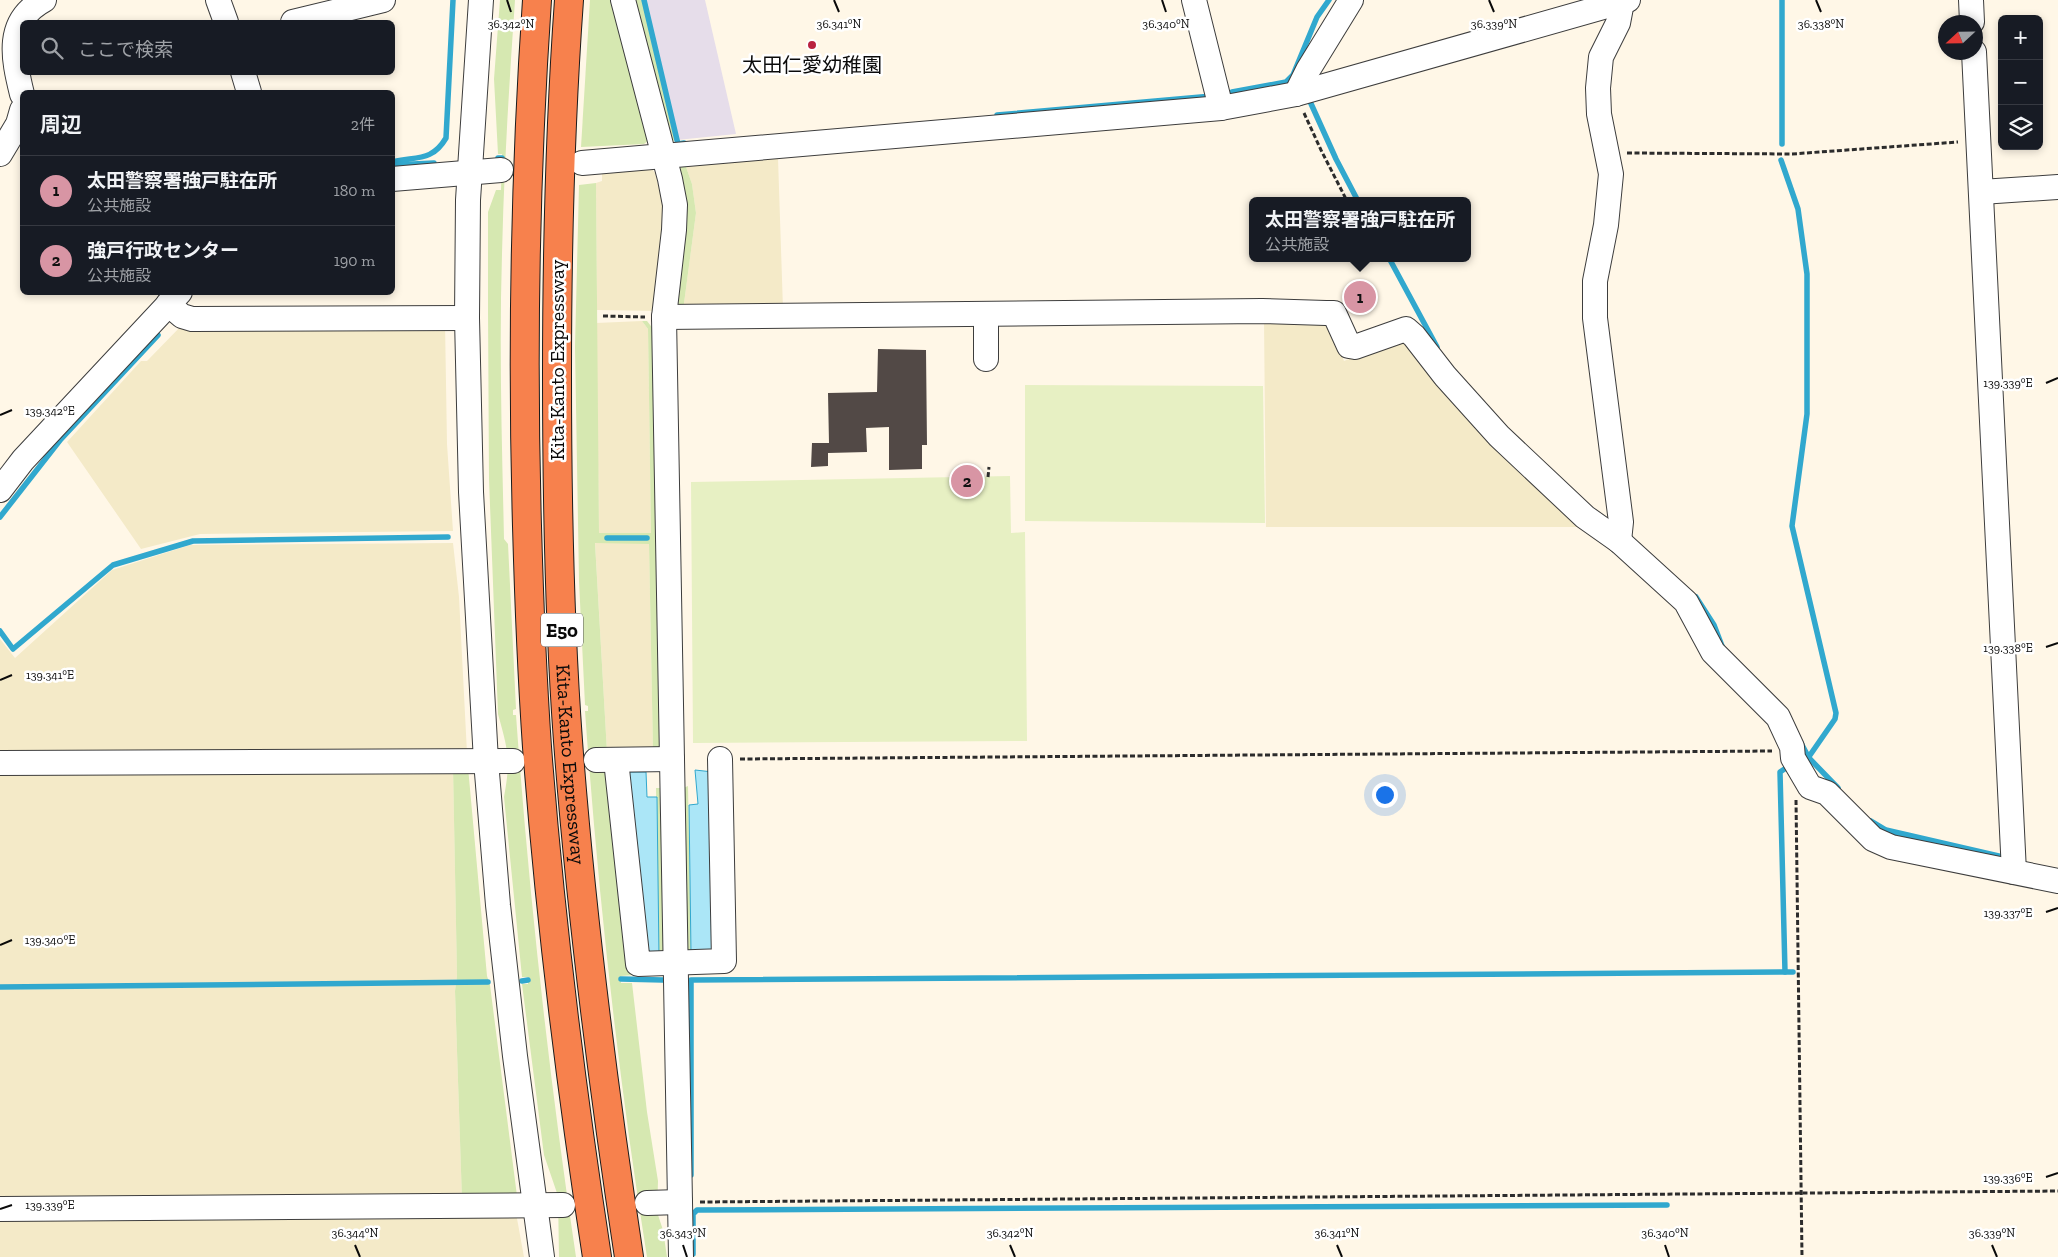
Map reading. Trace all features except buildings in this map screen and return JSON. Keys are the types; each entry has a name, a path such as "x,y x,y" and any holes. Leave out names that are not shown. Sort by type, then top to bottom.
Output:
{"highway":[{"name":"Kita-Kanto Expressway","path":"537,0 529,110 526,248 524,419 529,584 537,745 553,930 579,1142 596,1257"},
{"name":"Kita-Kanto Expressway","path":"569,0 561,105 557,251 559,581 568,740 586,937 610,1134 629,1257"}],"street":[{"path":"23,20 32,7 44,0"},
{"path":"218,0 225,20"},
{"path":"301,20 383,0"},
{"path":"481,0 469,173 467,318 470,472 486,761 498,905 515,1056 542,1257"},
{"path":"623,0 675,205 664,317 681,1257"},
{"path":"1194,0 1220,108"},
{"path":"1296,94 1308,70 1351,0"},
{"path":"1971,0 1972,15"},
{"path":"582,163 1220,108 1296,94 1625,1"},
{"path":"1619,541 1621,522 1595,318 1595,281 1606,225 1610,174 1599,114 1598,88 1602,56 1618,23 1625,1"},
{"path":"20,28 15,40 14,59 21,90"},
{"path":"1974,60 2014,872"},
{"path":"244,75 249,90"},
{"path":"0,154 18,124 20,117"},
{"path":"395,179 501,170"},
{"path":"1981,192 2058,187"},
{"path":"0,490 23,460 174,298 182,316 192,319 467,318"},
{"path":"664,317 1262,311 1334,313 1349,346 1355,347 1406,329 1414,336 1444,376 1499,436 1585,517 1619,541 1686,602 1713,652 1778,717 1792,747 1796,763 1810,787 1827,793 1873,839 1890,847 2058,881"},
{"path":"986,314 986,359"},
{"path":"0,466 23,460"},
{"path":"672,759 606,760 638,964 724,960 720,759"},
{"path":"0,763 513,761"},
{"path":"647,1203 680,1202"},
{"path":"0,1209 563,1205"}],"path":[{"path":"1296,94 1344,197"},
{"path":"1606,153 1792,154 1979,141"},
{"path":"604,316 664,317"},
{"path":"988,477 989,467"},
{"path":"720,759 1778,751 1796,763 1802,1257"},
{"path":"680,1202 2058,1191"}],"shaded area":[{"path":"644,0 705,0 736,134 677,140"},
{"path":"778,158 783,309 683,311 696,213 692,184 685,164"},
{"path":"651,168 655,173 665,212 656,311 597,310 596,183 602,181 602,173"},
{"path":"1328,318 1344,361 1407,336 1588,527 1266,527 1264,320"},
{"path":"642,321 648,329 651,533 599,533 596,323"},
{"path":"445,322 447,444 453,531 200,534 141,549 67,442 141,361 147,361 182,325"},
{"path":"595,542 649,543 653,752 607,752"},
{"path":"453,543 459,597 467,753 0,758 0,639 15,658 112,570 190,545"},
{"path":"453,768 457,976 455,991 462,1200 0,1203 0,770"},
{"path":"516,1213 524,1257 0,1257 0,1215"}],"green space":[{"path":"500,0 515,0 505,159 501,325 504,539 508,544 516,709 513,710 513,715 516,715 527,851 549,1054 576,1257 559,1257 558,1196 544,1155 522,984 528,984 528,977 522,977 504,797 508,764 498,714 489,479 488,212 496,190 501,190 502,154 498,154 494,79"},
{"path":"590,0 615,0 649,140 644,144 581,147"},
{"path":"634,0 644,0 677,140 670,141"},
{"path":"685,164 692,184 696,213 683,311 675,305 685,201 680,165"},
{"path":"596,183 599,533 651,533 648,329 642,321 647,321 654,330 662,749 653,752 649,544 595,543 607,752 605,767 610,775 633,975 621,976 621,983 632,983 647,1112 658,1181 657,1212 663,1230 667,1257 647,1257 610,985 585,711 588,711 588,706 585,705 579,581 575,347 579,185"},
{"path":"1025,385 1263,386 1265,523 1025,521"},
{"path":"1010,476 1011,533 1025,532 1027,741 693,743 691,482"},
{"path":"468,767 487,976 490,985 517,1196 462,1200 455,991 457,976 453,768"},
{"path":"688,786 691,954 685,954 681,789"},
{"path":"656,788 664,788 666,957 659,957"}],"water":[{"path":"695,770 713,772 718,952 691,954 689,805 698,804"},
{"path":"625,772 646,772 647,797 657,797 659,957 643,955"}],"waterway":[{"path":"395,162 429,155 441,146 446,138 453,0"},
{"path":"644,0 678,144 684,143"},
{"path":"1232,92 1286,82 1293,75 1317,17 1329,0"},
{"path":"1782,0 1782,144"},
{"path":"997,115 1212,96"},
{"path":"1308,97 1336,159 1356,197"},
{"path":"1781,160 1798,209 1807,274 1807,414 1792,526 1836,713 1835,719 1808,758"},
{"path":"395,165 434,163"},
{"path":"1391,262 1437,347"},
{"path":"0,517 61,439 158,335"},
{"path":"0,631 13,649 113,565 193,541 448,537"},
{"path":"607,538 647,538"},
{"path":"1696,597 1714,625 1722,646"},
{"path":"1801,743 1809,758 1838,788"},
{"path":"1785,972 1780,772 1786,768"},
{"path":"1871,821 1886,830 2003,857"},
{"path":"691,1175 691,980 1793,972"},
{"path":"621,979 663,980"},
{"path":"522,981 528,980"},
{"path":"0,987 488,982"},
{"path":"693,1254 693,1214 697,1210 1667,1205"}],"place":[{"name":"太田仁愛幼稚園","path":"812,45"},
{"name":"太田警察署強戸駐在所","path":"1360,297"},
{"name":"強戸行政センター","path":"967,481"}]}
